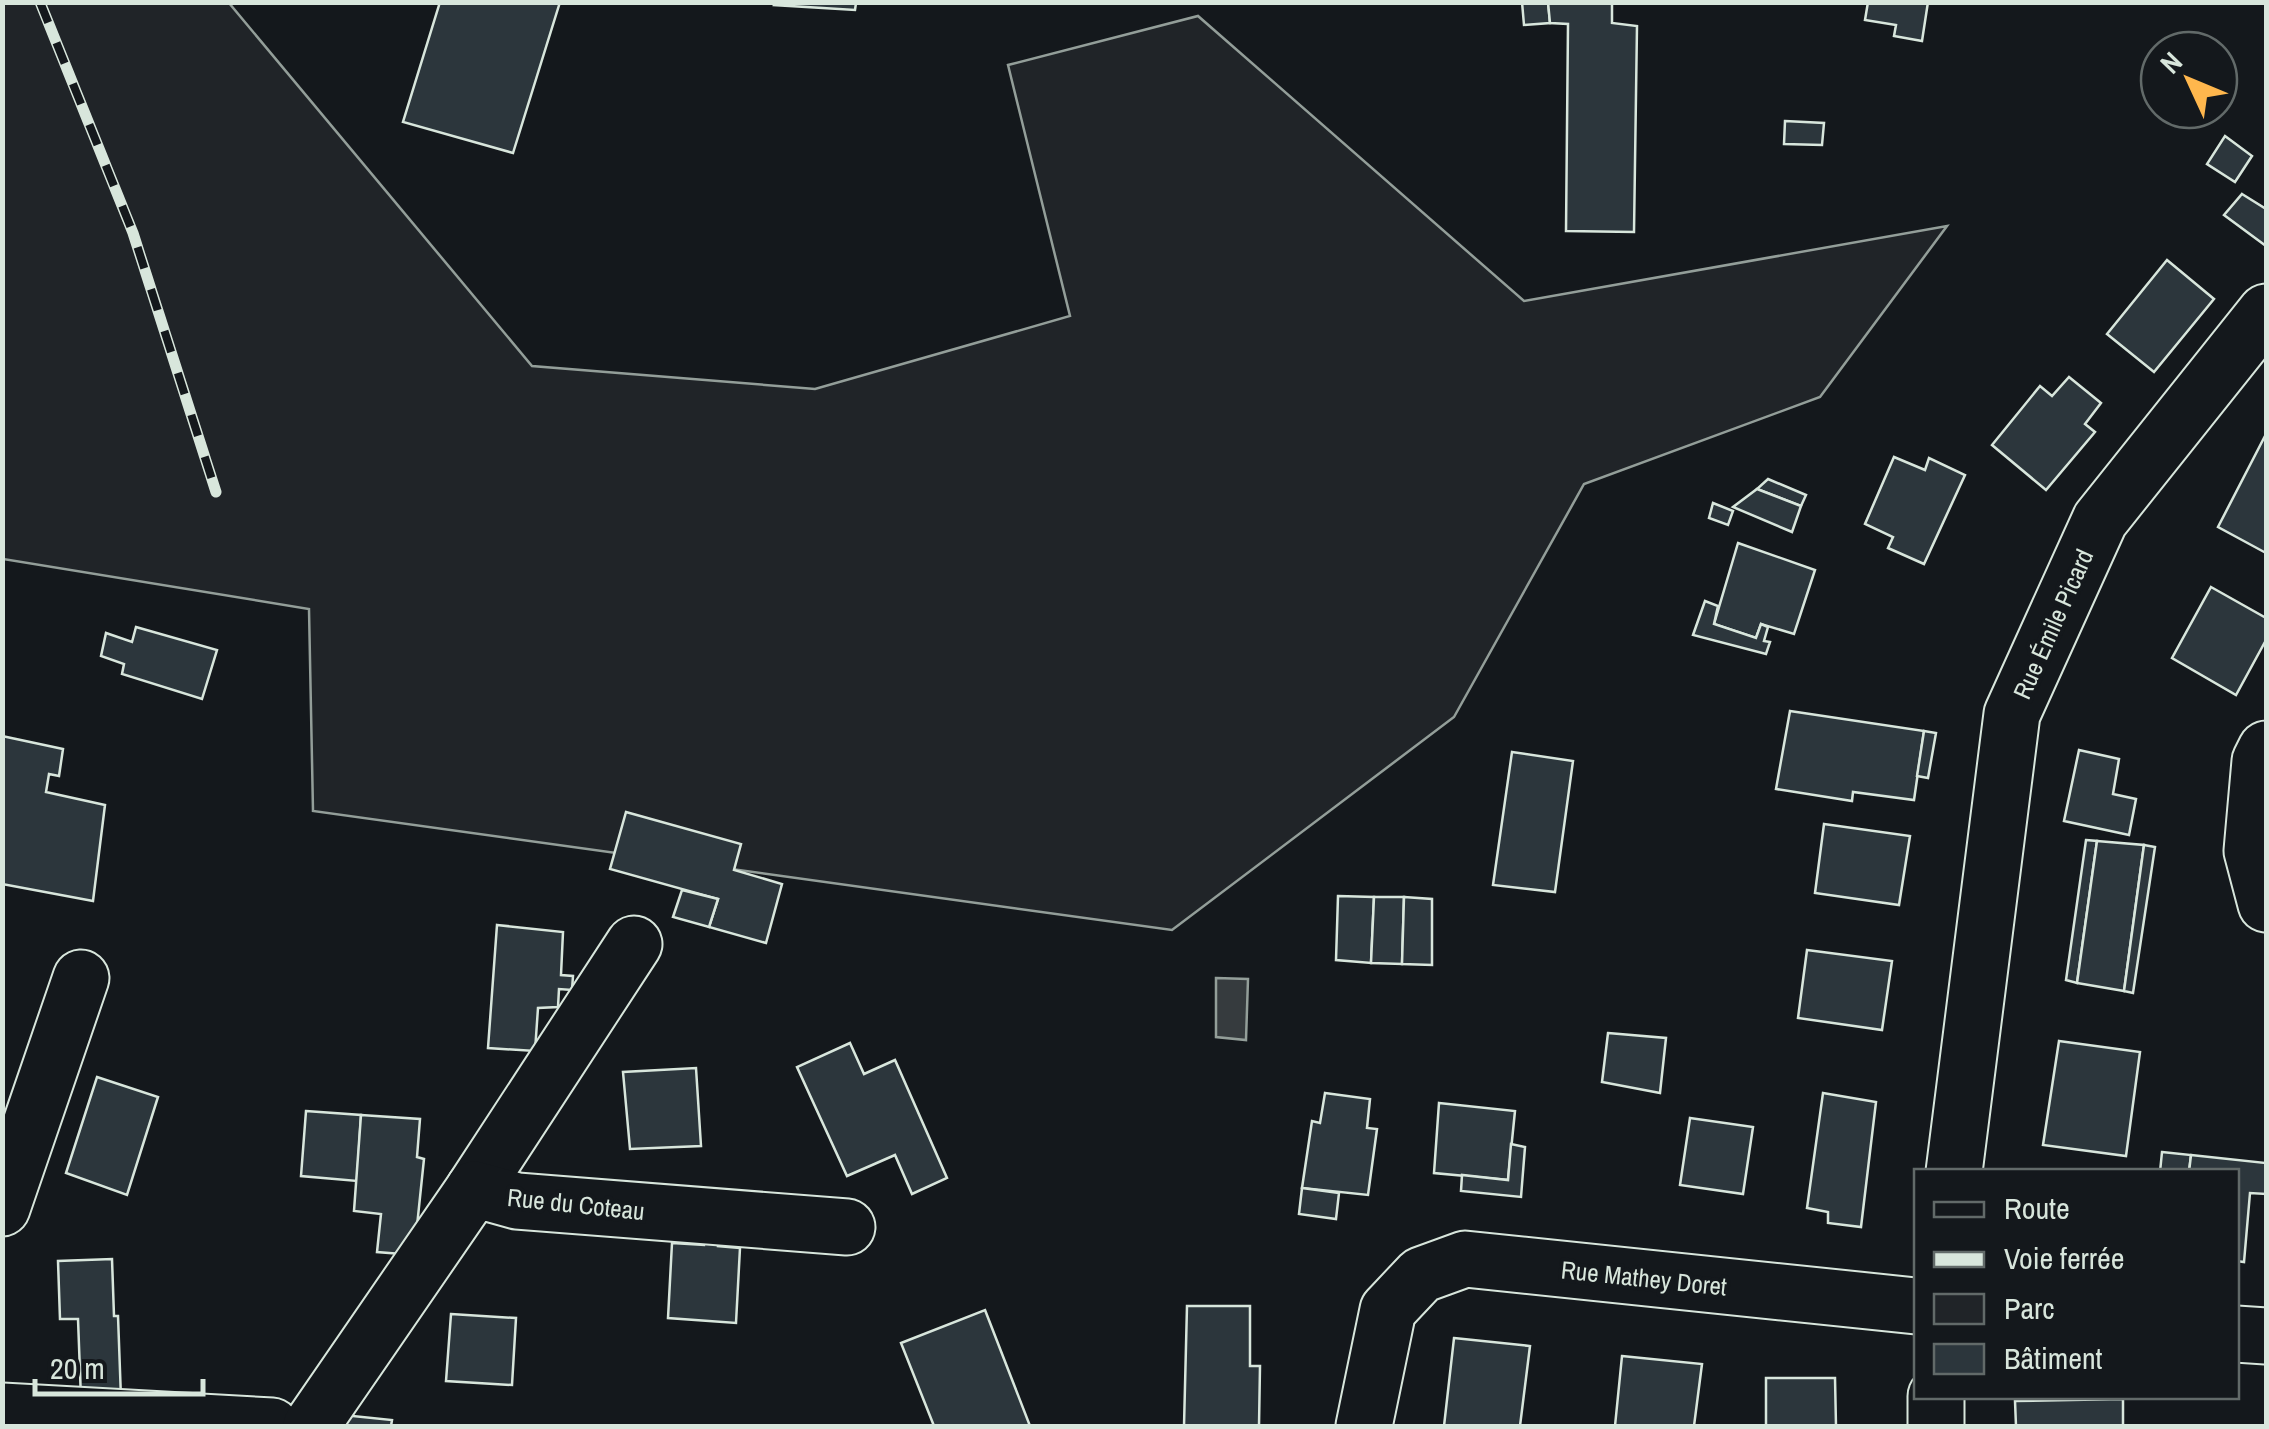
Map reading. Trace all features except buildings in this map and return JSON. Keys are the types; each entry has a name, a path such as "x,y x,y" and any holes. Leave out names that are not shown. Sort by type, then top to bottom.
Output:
{"street":[{"name":"Rue Émile Picard","path":"1954,1169 2012,714 2100,520 2266,312"},
{"path":"2266,749 2260,761 2252,851 2266,904"},
{"path":"474,1188 634,944"},
{"path":"2,1208 81,978"},
{"name":"Rue du Coteau","path":"311,1426 474,1188 517,1201 847,1227"},
{"name":"Rue Mathey Doret","path":"1364,1426 1388,1310 1421,1276 1465,1259 1914,1306"},
{"path":"2239,1334 2266,1336"},
{"path":"1936,1399 1936,1426"},
{"path":"2,1410 272,1426"}],"green space":[{"path":"2,3 229,3 532,366 815,389 1070,316 1008,65 1198,16 1524,301 1947,226 1820,397 1584,484 1454,717 1172,930 313,811 309,609 3,559"}],"shaded area":[{"path":"1216,978 1248,979 1246,1040 1216,1037"}],"railway":[{"path":"40,2 133,233 216,492"}]}
